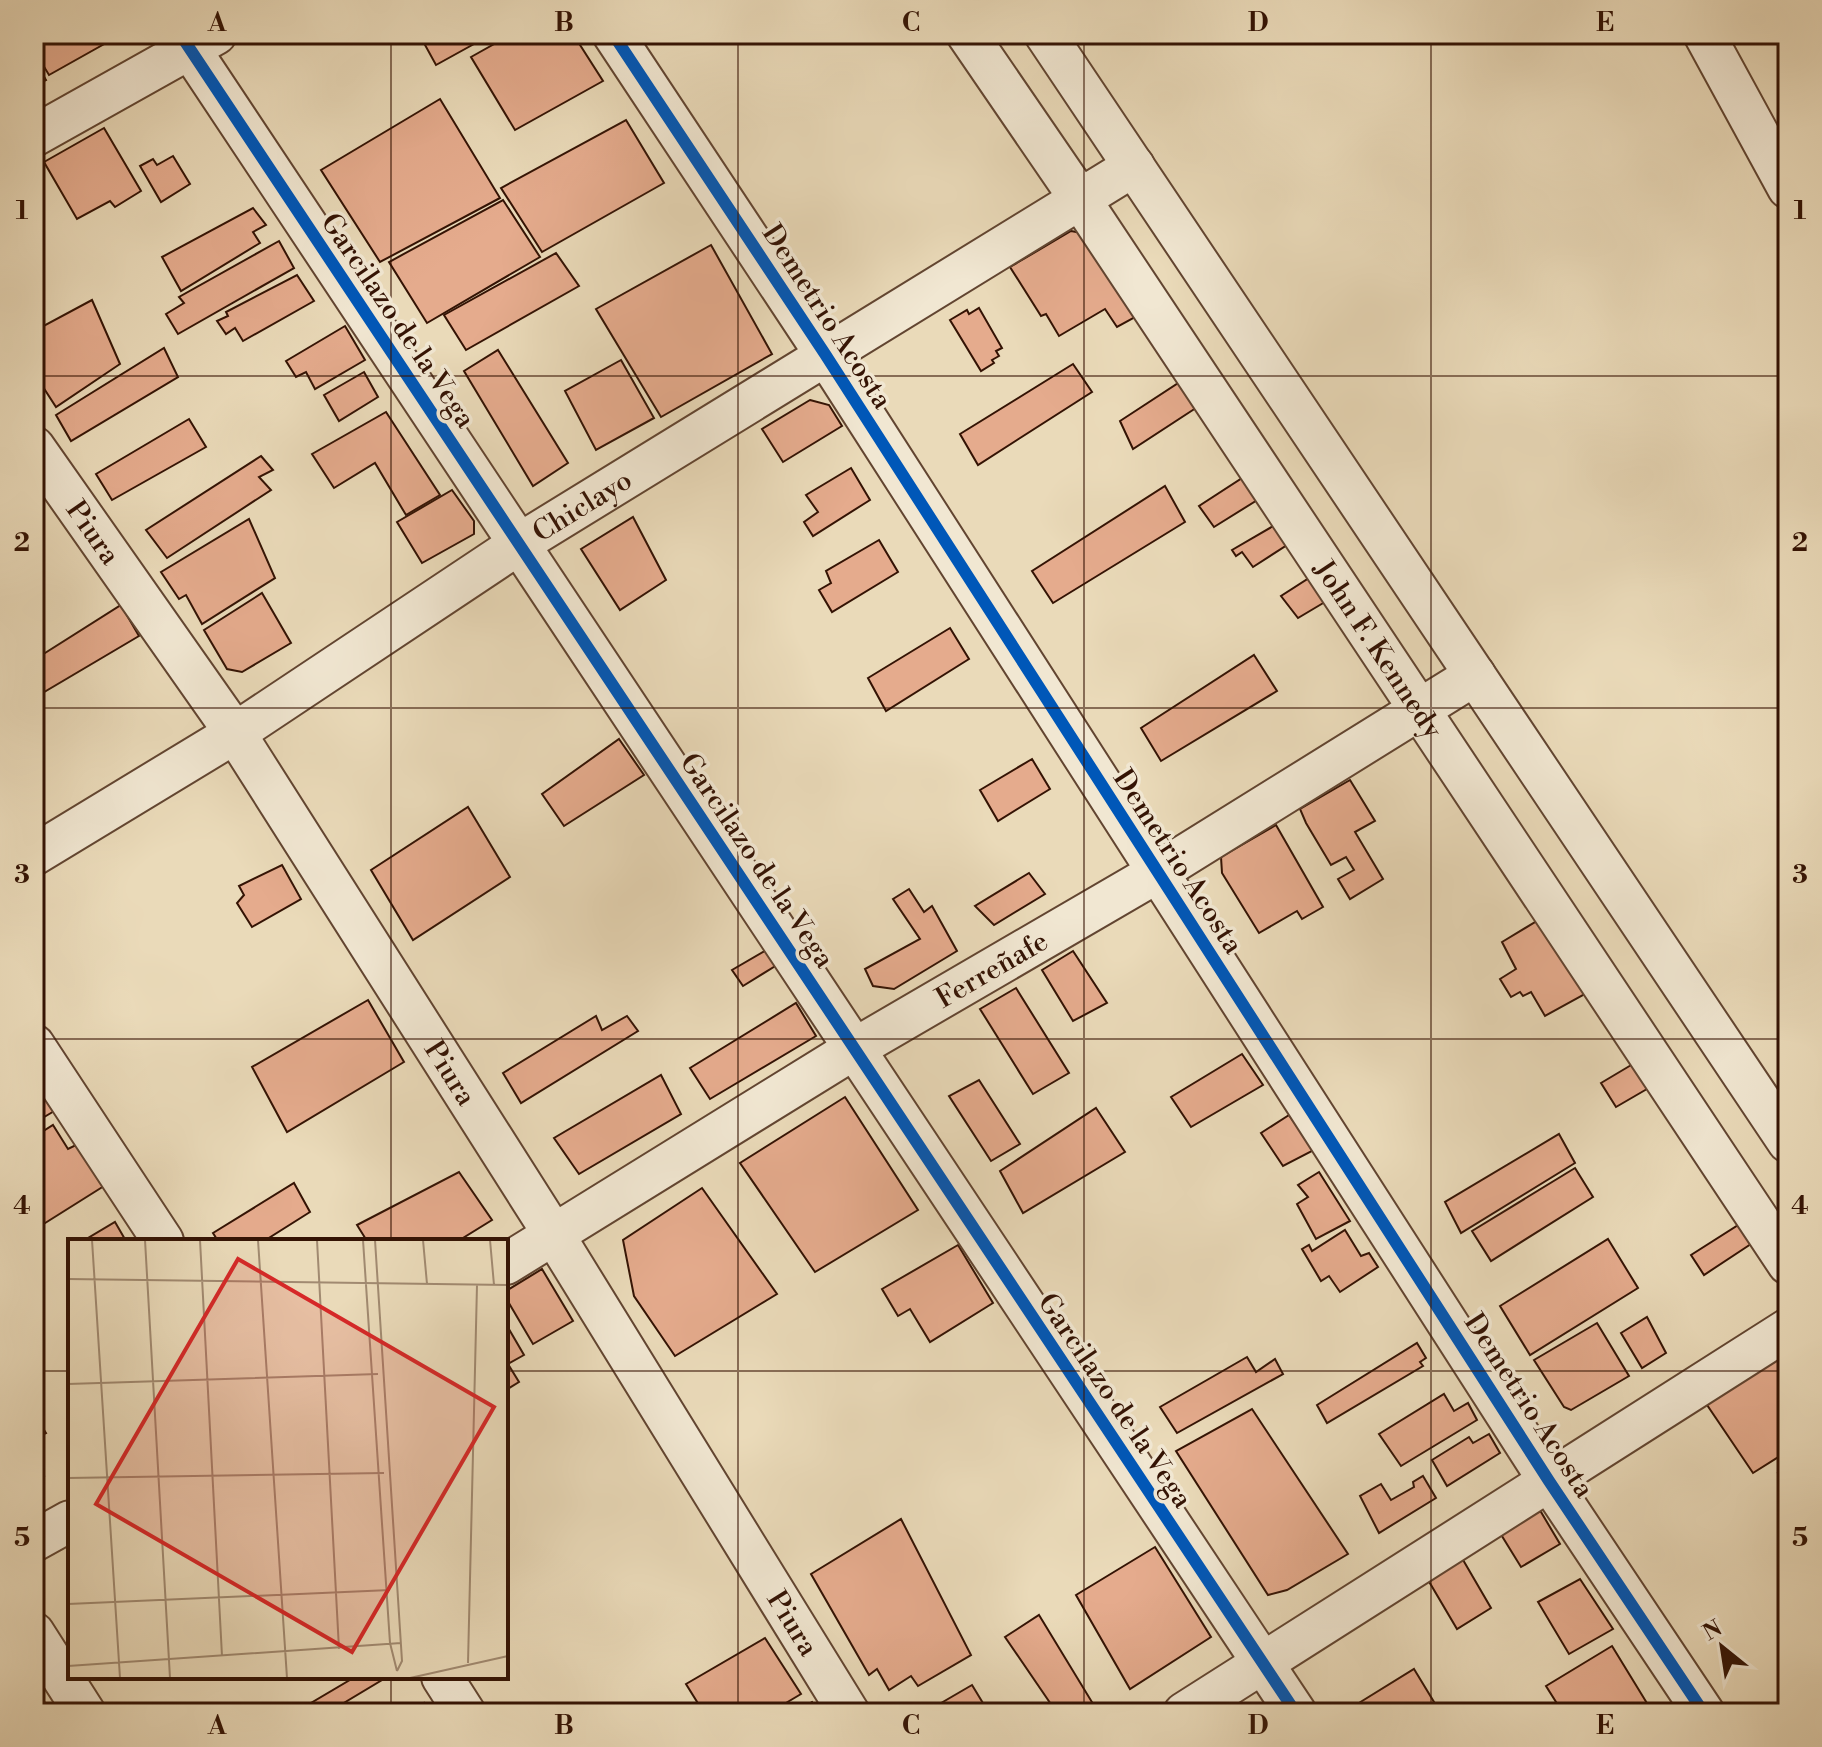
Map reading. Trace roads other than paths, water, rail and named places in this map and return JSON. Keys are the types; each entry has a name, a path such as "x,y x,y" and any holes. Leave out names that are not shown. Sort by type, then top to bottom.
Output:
{"street":[{"name":"Demetrio Acosta","path":"613,34 825,354 1549,1481 1704,1713"},
{"name":"John F. Kennedy","path":"967,34 1788,1264"},
{"path":"1045,34 1788,1142"},
{"path":"1704,34 1788,188"},
{"path":"34,136 195,39"},
{"name":"Garcilazo de la Vega","path":"195,39 519,544 1296,1713"},
{"name":"Chiclayo","path":"34,855 235,733 519,544 1134,166"},
{"name":"Piura","path":"34,447 235,733 554,1235 849,1713"},
{"name":"Ferreñafe","path":"508,1263 854,1049 1158,872 1475,675"},
{"path":"34,1045 162,1239"},
{"path":"1184,1713 1788,1329"},
{"path":"34,1541 68,1522"},
{"path":"34,1633 85,1713"},
{"path":"443,1679 465,1713"}]}
